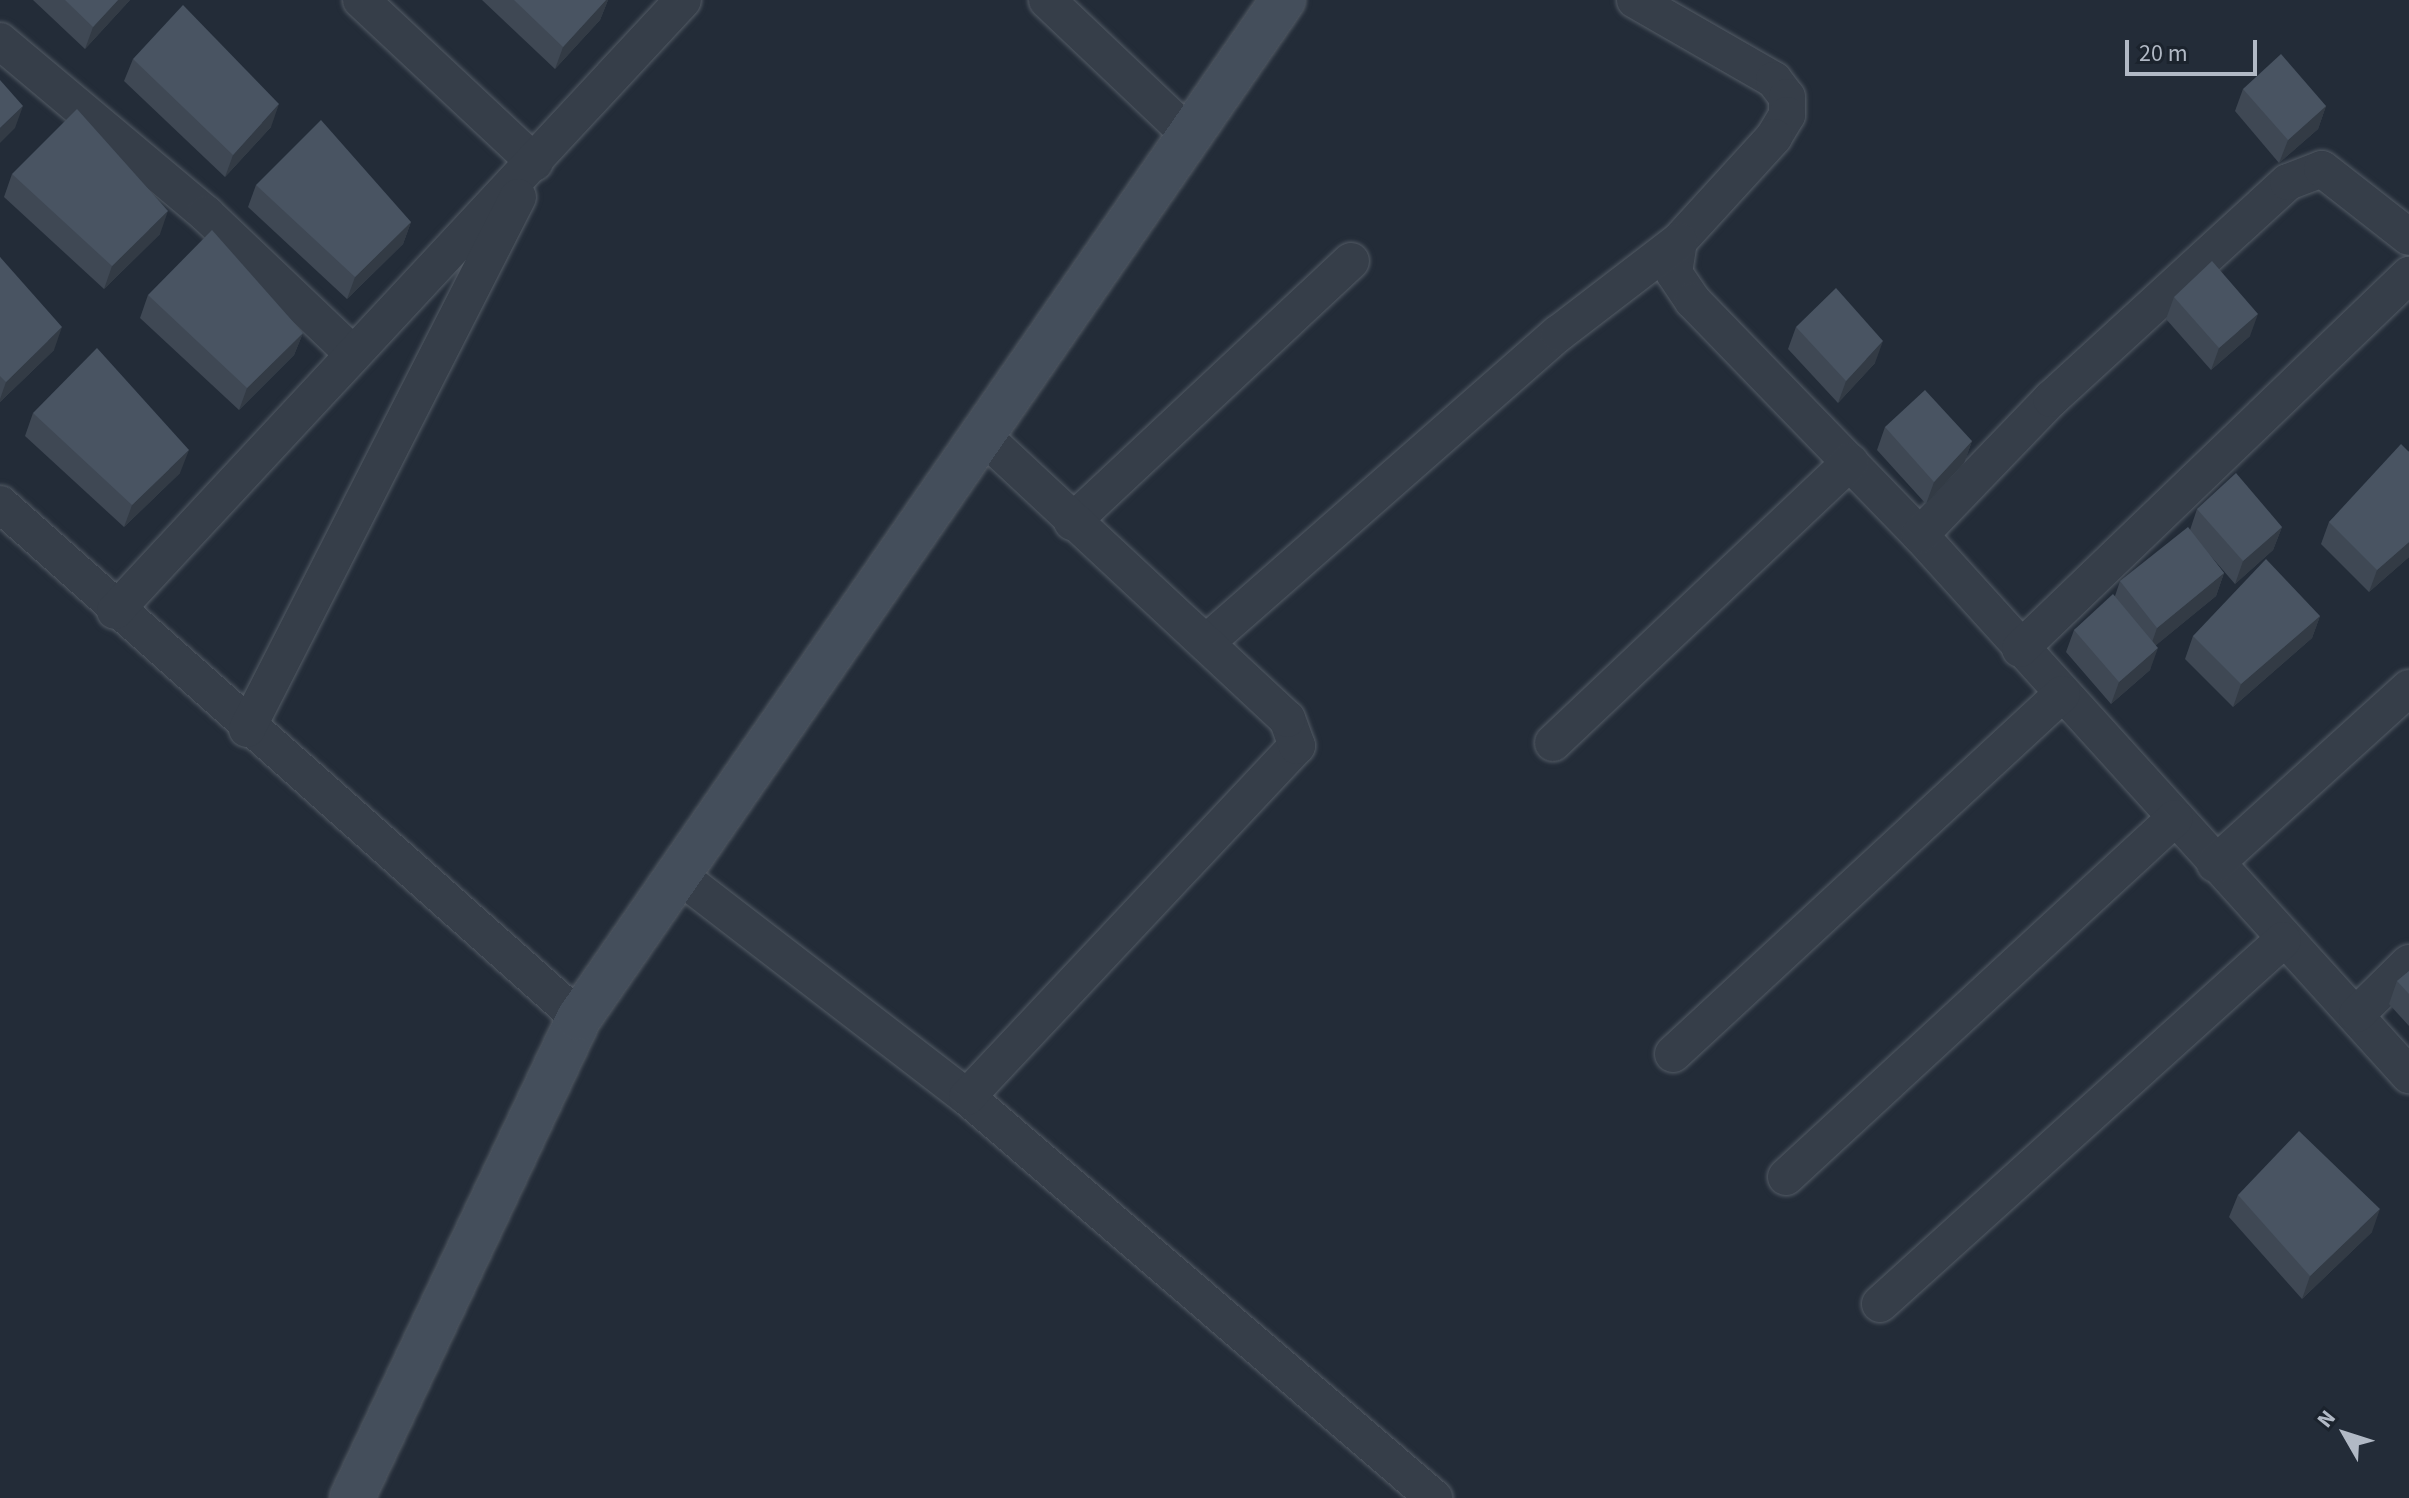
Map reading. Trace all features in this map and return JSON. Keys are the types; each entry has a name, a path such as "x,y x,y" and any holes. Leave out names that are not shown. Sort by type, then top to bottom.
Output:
{"main road":[{"path":"352,1498 579,1018 980,433 1283,0"}],"street":[{"path":"361,0 535,163"},
{"path":"115,611 535,163 683,0"},
{"path":"1047,0 1188,134"},
{"path":"1208,641 1559,333 1679,241 1774,137 1787,115 1787,97 1774,80 1635,0"},
{"path":"0,41 206,214 353,354"},
{"path":"247,729 535,163"},
{"path":"1920,535 2051,399 2288,182 2322,169 2409,237"},
{"path":"1679,241 1674,273 1693,301 1920,535 2283,940 2357,1014 2409,1075"},
{"path":"1072,522 1351,261"},
{"path":"2020,649 2409,275"},
{"path":"967,1097 1291,759 1296,733 1287,719 1208,641 1072,522 980,433"},
{"path":"1553,743 1850,462"},
{"path":"0,504 247,729 579,1018"},
{"path":"2215,864 2409,688"},
{"path":"1673,1054 2062,694"},
{"path":"1786,1177 2175,818"},
{"path":"676,873 967,1097 1434,1498"},
{"path":"1880,1304 2283,940"},
{"path":"2357,1014 2409,963"}],"building":[{"path":"65,0 118,0 93,27"},
{"path":"514,0 606,0 563,47"},
{"path":"183,5 279,104 233,155 133,59"},
{"path":"2281,54 2326,106 2288,140 2243,89"},
{"path":"0,80 23,106 0,128"},
{"path":"77,109 168,211 112,266 12,174"},
{"path":"321,120 411,222 355,277 256,185"},
{"path":"212,230 303,333 247,388 148,295"},
{"path":"0,257 62,327 6,382 0,376"},
{"path":"2212,261 2258,314 2219,348 2174,297"},
{"path":"1836,288 1883,341 1846,381 1796,327"},
{"path":"97,348 189,450 132,505 33,413"},
{"path":"1925,390 1972,441 1934,482 1885,427"},
{"path":"2401,444 2409,452 2409,542 2377,570 2329,522"},
{"path":"2236,473 2282,527 2243,561 2197,509"},
{"path":"2188,527 2224,573 2157,628 2120,581"},
{"path":"2266,559 2320,616 2241,684 2193,636"},
{"path":"2113,594 2158,648 2119,682 2074,630"},
{"path":"2409,971 2409,994 2397,981"},
{"path":"2299,1131 2380,1209 2310,1276 2238,1195"}]}
